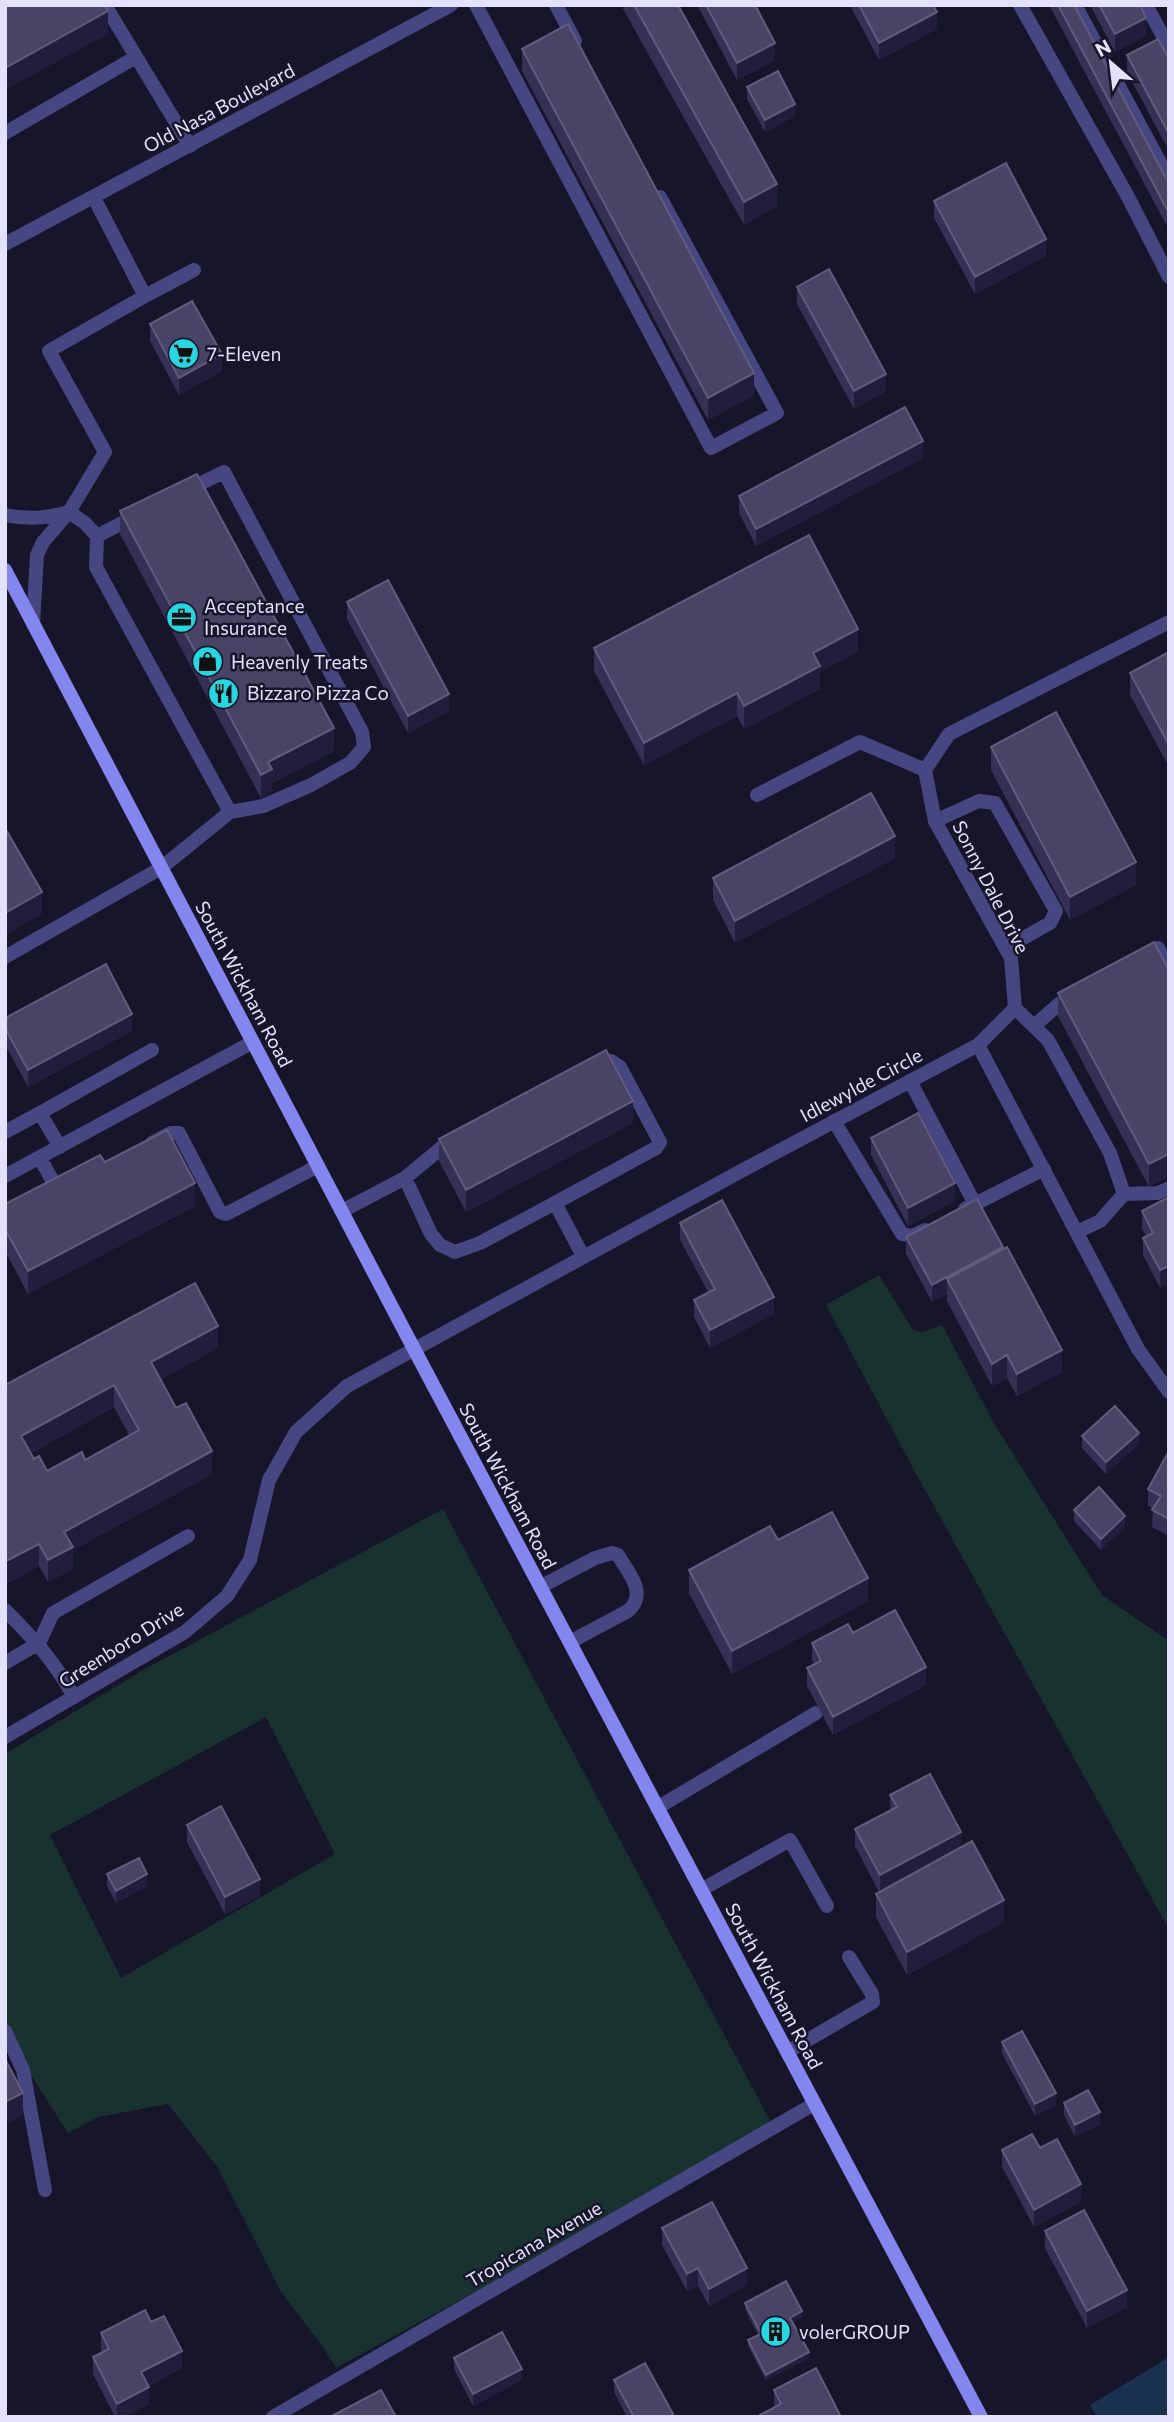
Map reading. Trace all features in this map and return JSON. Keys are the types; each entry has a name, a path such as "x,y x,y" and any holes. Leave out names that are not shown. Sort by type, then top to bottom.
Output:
{"main road":[{"name":"South Wickham Road","path":"5,570 414,1349 981,2417"}],"street":[{"path":"105,5 190,146"},
{"name":"Old Nasa Boulevard","path":"5,244 451,5"},
{"path":"476,5 711,448 777,413 651,180"},
{"path":"556,5 582,52"},
{"path":"1020,5 1127,195 1169,277"},
{"path":"1075,5 1169,178"},
{"path":"1146,5 1169,47"},
{"path":"5,133 136,57"},
{"path":"94,198 145,296"},
{"path":"33,624 37,555 43,542 69,512 105,452 49,351 194,270"},
{"path":"5,957 162,868 230,812 263,806 312,785 351,763 364,747 362,732 224,472 178,495"},
{"path":"97,536 155,507"},
{"path":"5,515 20,519 45,519 69,512"},
{"path":"69,512 97,536 96,567 230,812"},
{"path":"757,795 860,742 925,770 949,734 1169,622"},
{"name":"Sonny Dale Drive","path":"925,770 935,821 1011,958 1014,1008"},
{"path":"935,821 979,801 995,803 1056,911 1050,922 1006,948"},
{"path":"1125,967 1158,948 1169,968"},
{"path":"1034,1026 1059,1004 1081,992"},
{"path":"1124,1194 1110,1153 1048,1040 1014,1008 978,1045 1138,1349 1169,1392"},
{"path":"5,1177 253,1042"},
{"name":"Idlewylde Circle","path":"414,1349 978,1045"},
{"path":"5,1132 152,1050"},
{"path":"405,1178 431,1234 440,1245 455,1252 480,1243 656,1148 660,1142 616,1063 601,1063 576,1074"},
{"path":"909,1081 975,1204"},
{"path":"40,1112 60,1147"},
{"path":"835,1121 902,1234 912,1236 933,1225"},
{"path":"342,1211 405,1178 440,1147 465,1132"},
{"path":"135,1152 171,1133 179,1133 220,1212 226,1214 318,1166"},
{"path":"40,1158 56,1187 62,1189 74,1183"},
{"path":"954,1215 1044,1169"},
{"path":"1077,1232 1100,1221 1124,1194 1158,1193 1169,1188"},
{"path":"555,1203 583,1256"},
{"name":"Greenboro Drive","path":"5,1737 185,1632 227,1596 250,1560 269,1480 296,1432 347,1386 414,1349"},
{"path":"5,1663 39,1643 53,1613 188,1536"},
{"path":"540,1587 595,1558 612,1553 618,1555 635,1587 638,1598 636,1604 570,1642"},
{"path":"5,1610 39,1643 59,1669 74,1698"},
{"path":"657,1808 816,1713"},
{"path":"701,1890 790,1840 827,1906"},
{"path":"787,2052 873,2002 872,1994 849,1957"},
{"path":"5,2031 23,2070 45,2190"},
{"name":"Tropicana Avenue","path":"273,2417 814,2104"}],"green space":[{"path":"879,1275 913,1330 923,1332 942,1325 996,1427 1102,1595 1169,1641 1169,1929 914,1470 826,1305"},
{"path":"443,1509 774,2128 336,2368 281,2292 218,2168 168,2104 98,2117 68,2133 5,2034 5,1754 145,1669","holes":["266,1717 335,1854 121,1978 50,1835"]}],"water":[{"path":"1169,2357 1169,2417 1097,2417 1090,2405"}],"building":[{"path":"5,5 104,5 108,11 5,68"},
{"path":"634,5 678,5 777,184 744,202"},
{"path":"706,5 755,5 775,43 737,63"},
{"path":"859,5 933,5 937,12 879,43"},
{"path":"1058,5 1074,5 1169,184 1169,213"},
{"path":"1099,5 1140,5 1146,18 1115,34"},
{"path":"568,24 754,373 708,398 522,49"},
{"path":"1158,39 1169,59 1169,134 1127,55"},
{"path":"778,71 795,104 765,120 747,87"},
{"path":"1006,163 1046,239 975,277 934,201"},
{"path":"829,269 886,374 854,391 797,287"},
{"path":"192,301 222,354 179,378 150,324"},
{"path":"905,407 923,441 756,529 739,496"},
{"path":"197,474 334,728 268,762 272,769 261,775 120,511"},
{"path":"809,535 858,629 813,653 820,666 744,706 737,693 644,743 594,648"},
{"path":"388,580 449,694 408,716 347,602"},
{"path":"1169,652 1169,745 1130,673"},
{"path":"1056,712 1136,862 1070,897 991,747"},
{"path":"871,793 895,836 735,921 713,878"},
{"path":"5,828 42,892 5,913"},
{"path":"1154,942 1169,970 1169,1154 1149,1164 1058,993"},
{"path":"106,964 132,1014 28,1070 5,1028 5,1018"},
{"path":"606,1050 633,1101 466,1190 439,1139"},
{"path":"918,1113 955,1183 908,1208 871,1138"},
{"path":"167,1130 195,1183 28,1271 5,1229 5,1204 100,1155 105,1162"},
{"path":"1169,1197 1169,1266 1160,1270 1143,1238 1153,1233 1142,1211"},
{"path":"977,1199 1003,1247 932,1285 906,1237"},
{"path":"722,1200 774,1297 710,1330 694,1300 715,1289 680,1223"},
{"path":"1007,1247 1062,1350 1017,1374 1007,1355 992,1364 947,1279"},
{"path":"195,1283 218,1326 151,1362 176,1408 186,1403 212,1451 64,1532 73,1547 48,1560 39,1544 6,1561 5,1385","holes":["114,1385 139,1430 85,1460 82,1452 47,1471 39,1456 34,1459 21,1436"]},
{"path":"1115,1406 1139,1433 1106,1462 1082,1436"},
{"path":"1169,1451 1169,1519 1152,1510 1161,1496 1148,1489"},
{"path":"1099,1487 1125,1516 1101,1539 1074,1510"},
{"path":"832,1512 868,1578 732,1651 689,1570 770,1526 778,1540"},
{"path":"895,1610 926,1667 833,1717 807,1668 821,1661 812,1643 848,1624 853,1633"},
{"path":"930,1774 961,1832 880,1875 855,1829 897,1807 890,1795"},
{"path":"221,1806 260,1879 225,1897 187,1825"},
{"path":"972,1841 1004,1900 907,1952 876,1894"},
{"path":"139,1858 147,1874 116,1891 107,1874"},
{"path":"1022,2031 1056,2093 1035,2104 1002,2042"},
{"path":"5,2059 23,2093 5,2102"},
{"path":"1088,2090 1100,2112 1075,2125 1064,2103"},
{"path":"1032,2134 1040,2148 1057,2139 1081,2184 1034,2210 1002,2150"},
{"path":"712,2202 747,2268 709,2289 698,2268 687,2274 662,2228"},
{"path":"1084,2210 1127,2290 1087,2311 1045,2231"},
{"name":"volerGROUP","path":"786,2281 802,2311 790,2318 809,2352 766,2375 748,2340 761,2334 745,2303"},
{"path":"145,2310 151,2322 164,2316 182,2351 141,2372 149,2387 117,2404 93,2357 109,2349 101,2333"},
{"path":"502,2332 522,2369 473,2394 454,2358"},
{"path":"645,2363 673,2414 669,2417 634,2417 614,2380"},
{"path":"816,2368 841,2417 761,2417 760,2415 781,2404 774,2390"},
{"path":"381,2390 396,2417 330,2417"}],"place":[{"name":"7-Eleven","path":"184,354"},
{"name":"Acceptance Insurance","path":"181,617"},
{"name":"Heavenly Treats","path":"208,662"},
{"name":"Bizzaro Pizza Co","path":"224,693"},
{"name":"volerGROUP","path":"776,2332"}]}
